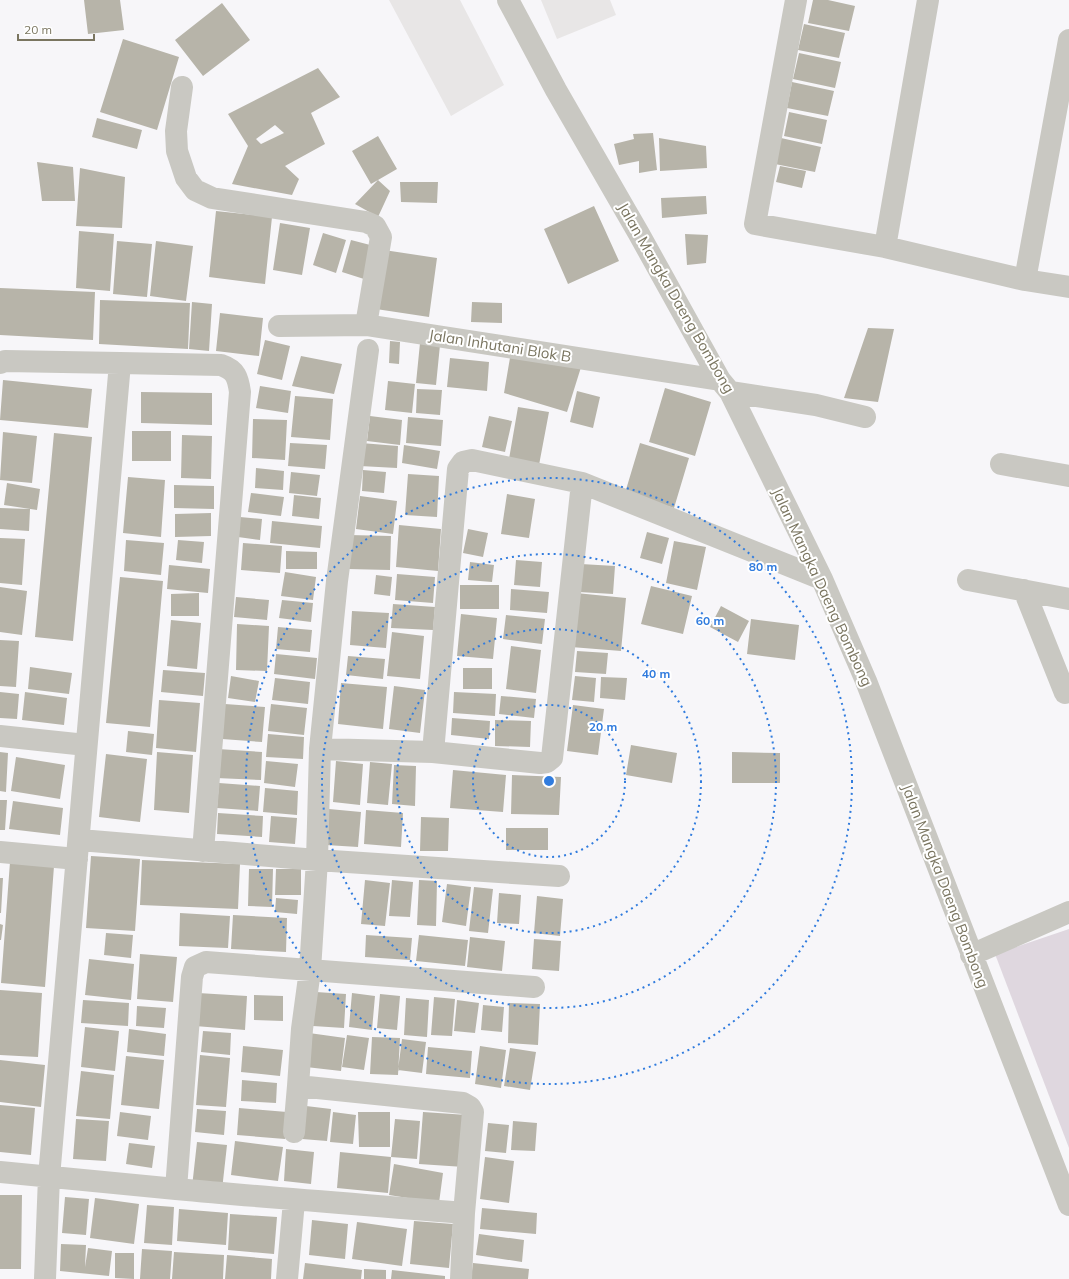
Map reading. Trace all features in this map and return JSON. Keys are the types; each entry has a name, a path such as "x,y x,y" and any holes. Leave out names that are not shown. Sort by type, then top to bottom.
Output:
{"street":[{"name":"Jalan Mangka Daeng Bombong","path":"508,0 556,90 725,386 822,579 866,681 1069,1205"},
{"path":"796,0 755,224 885,246 1025,280 1069,287"},
{"path":"885,246 928,0"},
{"path":"1025,280 1069,40"},
{"path":"182,87 176,131 176,151 186,178 195,190 212,198 366,222 375,226 381,237 366,325"},
{"name":"Jalan Inhutani Blok B","path":"279,326 366,325 725,386 865,417"},
{"path":"294,1132 302,1029 310,970 317,860 320,748 337,581 368,350"},
{"path":"0,363 5,361 221,366 234,371 238,380 240,392 203,851"},
{"path":"45,1279 49,1177 120,363"},
{"path":"433,752 458,469 463,462 472,460 582,483 822,579"},
{"path":"1001,464 1069,476"},
{"path":"320,748 433,752 540,763 547,762 552,758 582,483"},
{"path":"968,580 1069,599"},
{"path":"1024,590 1067,698"},
{"path":"1067,698 1069,672"},
{"path":"0,736 86,745"},
{"path":"0,852 78,850 203,851 559,876"},
{"path":"971,955 1069,912"},
{"path":"176,1189 192,977 195,967 206,962 534,987"},
{"path":"298,1086 463,1103 470,1107 472,1112 464,1213 461,1279"},
{"path":"0,1172 294,1200 464,1213"},
{"path":"287,1279 294,1200"}],"shaded area":[{"path":"389,0 460,0 504,85 451,116"},
{"path":"541,0 610,0 616,15 557,39"},
{"path":"1069,929 1069,1148 995,954"}],"building":[{"path":"84,0 120,0 124,30 88,34"},
{"path":"813,0 828,0 855,6 849,31 808,23"},
{"path":"222,3 250,40 203,76 175,40"},
{"path":"804,24 845,33 839,58 798,50"},
{"path":"123,39 179,57 157,130 100,112"},
{"path":"799,53 841,62 835,88 793,79"},
{"path":"318,68 340,97 311,113 325,144 285,166 299,179 292,195 232,184 248,146 228,114","holes":["275,125 284,133 261,144 256,139"]},
{"path":"792,82 834,91 828,116 787,108"},
{"path":"789,112 827,120 822,144 784,136"},
{"path":"97,118 142,130 137,149 92,137"},
{"path":"653,133 657,170 639,173 639,161 619,165 614,144 634,139 633,134"},
{"path":"378,136 397,169 371,184 352,151"},
{"path":"659,138 706,146 707,168 660,171"},
{"path":"781,138 821,147 815,172 775,164"},
{"path":"37,162 73,167 75,201 42,201"},
{"path":"780,166 806,171 802,188 776,182"},
{"path":"80,168 125,177 122,228 76,226"},
{"path":"378,180 390,191 378,217 355,204"},
{"path":"400,182 438,182 437,203 401,202"},
{"path":"706,196 707,214 662,218 661,198"},
{"path":"594,206 619,261 568,284 544,229"},
{"path":"216,211 272,217 265,284 209,277"},
{"path":"280,223 310,228 302,275 273,270"},
{"path":"79,231 114,234 110,291 76,288"},
{"path":"323,233 346,240 336,273 313,265"},
{"path":"685,234 708,235 706,263 687,265"},
{"path":"351,240 374,246 364,279 342,272"},
{"path":"117,241 152,244 147,297 113,294"},
{"path":"156,241 193,246 186,301 150,296"},
{"path":"384,250 437,258 429,317 376,309"},
{"path":"0,288 95,292 93,340 0,335"},
{"path":"100,300 190,303 188,349 99,344"},
{"path":"192,302 212,304 209,351 189,349"},
{"path":"472,302 502,303 502,323 471,322"},
{"path":"220,313 263,318 259,356 216,351"},
{"path":"868,328 894,329 878,402 844,398"},
{"path":"265,340 290,346 282,380 257,374"},
{"path":"390,341 400,342 399,364 389,363"},
{"path":"420,343 440,345 436,385 416,383"},
{"path":"511,352 582,364 567,412 504,393"},
{"path":"301,356 342,364 334,394 292,386"},
{"path":"450,358 489,362 487,391 447,387"},
{"path":"3,380 92,389 88,428 0,420"},
{"path":"388,381 415,384 412,413 385,410"},
{"path":"260,386 291,391 288,413 256,408"},
{"path":"665,388 711,402 695,456 649,442"},
{"path":"417,389 442,390 440,415 416,413"},
{"path":"577,391 600,397 593,428 570,422"},
{"path":"141,392 212,393 212,425 141,423"},
{"path":"295,396 333,399 330,440 291,437"},
{"path":"518,407 549,412 539,465 509,459"},
{"path":"370,416 402,420 400,445 367,441"},
{"path":"489,416 512,421 505,452 482,447"},
{"path":"408,417 443,420 441,446 406,443"},
{"path":"253,419 287,420 285,460 252,458"},
{"path":"132,431 171,431 171,461 132,461"},
{"path":"3,432 37,436 32,483 0,480"},
{"path":"54,433 92,437 73,641 35,637"},
{"path":"182,435 212,436 211,479 181,478"},
{"path":"290,443 327,445 325,469 288,466"},
{"path":"361,443 398,446 397,468 360,466"},
{"path":"640,443 689,458 674,508 625,493"},
{"path":"404,445 440,451 437,469 402,463"},
{"path":"256,468 284,471 283,490 255,488"},
{"path":"363,470 386,472 384,493 362,491"},
{"path":"291,472 320,475 317,496 289,493"},
{"path":"408,474 439,476 437,517 405,515"},
{"path":"128,477 165,480 161,537 123,533"},
{"path":"7,483 40,489 37,510 4,505"},
{"path":"174,485 214,486 214,509 174,508"},
{"path":"251,493 284,497 281,516 248,512"},
{"path":"507,494 535,499 529,538 501,534"},
{"path":"294,495 321,498 319,519 292,516"},
{"path":"360,496 397,501 393,534 356,529"},
{"path":"0,508 30,509 29,531 0,529"},
{"path":"211,513 211,536 175,537 175,514"},
{"path":"240,517 262,519 260,540 238,537"},
{"path":"272,521 322,526 320,548 270,543"},
{"path":"399,525 441,529 438,571 396,567"},
{"path":"468,529 488,533 483,557 463,553"},
{"path":"647,532 669,538 662,564 640,558"},
{"path":"349,535 391,536 390,570 348,569"},
{"path":"0,538 25,539 22,585 0,583"},
{"path":"126,540 164,543 161,575 124,571"},
{"path":"178,540 204,542 202,563 176,560"},
{"path":"674,541 706,547 697,590 666,583"},
{"path":"243,543 282,546 280,573 241,570"},
{"path":"286,551 317,552 317,569 286,569"},
{"path":"516,560 542,562 540,587 514,585"},
{"path":"470,562 494,565 492,582 468,580"},
{"path":"581,564 615,566 613,594 579,592"},
{"path":"169,565 210,569 208,593 167,589"},
{"path":"285,572 316,577 313,600 281,596"},
{"path":"397,574 435,577 433,603 395,600"},
{"path":"376,575 392,577 390,596 374,594"},
{"path":"120,577 163,581 150,727 106,723"},
{"path":"460,585 499,585 499,609 460,609"},
{"path":"651,586 692,596 683,634 641,624"},
{"path":"0,587 27,591 22,635 0,632"},
{"path":"511,589 549,592 547,613 510,610"},
{"path":"199,593 199,616 171,616 171,594"},
{"path":"576,593 626,598 621,651 571,647"},
{"path":"236,597 269,600 267,620 234,617"},
{"path":"282,600 313,603 311,622 279,618"},
{"path":"393,604 435,607 433,630 391,628"},
{"path":"721,606 749,621 738,642 710,627"},
{"path":"352,611 389,613 386,648 350,645"},
{"path":"461,614 497,618 493,659 457,656"},
{"path":"506,615 545,619 542,644 503,639"},
{"path":"751,619 799,625 795,660 747,654"},
{"path":"171,620 201,623 197,669 167,666"},
{"path":"237,624 269,626 267,671 236,670"},
{"path":"278,627 312,630 310,652 276,649"},
{"path":"392,632 424,636 420,679 387,676"},
{"path":"0,640 19,641 16,687 0,686"},
{"path":"511,646 541,650 536,693 506,689"},
{"path":"577,651 608,653 606,674 575,672"},
{"path":"276,654 317,658 315,679 274,674"},
{"path":"348,656 385,659 383,679 346,675"},
{"path":"30,667 72,673 69,694 28,689"},
{"path":"463,668 492,668 492,689 463,689"},
{"path":"163,670 205,673 203,696 161,692"},
{"path":"231,676 259,681 255,702 228,698"},
{"path":"575,676 596,678 594,702 572,700"},
{"path":"601,677 627,678 625,700 600,698"},
{"path":"275,678 310,682 308,704 272,700"},
{"path":"341,683 387,687 383,729 338,724"},
{"path":"394,686 425,690 420,733 389,729"},
{"path":"0,692 19,694 17,719 0,718"},
{"path":"25,692 67,698 64,725 22,720"},
{"path":"454,692 496,694 495,716 453,713"},
{"path":"501,696 536,699 534,718 499,714"},
{"path":"159,700 200,703 196,752 156,748"},
{"path":"225,704 265,707 262,742 222,739"},
{"path":"271,704 307,708 304,735 268,731"},
{"path":"573,705 604,709 598,755 567,751"},
{"path":"452,718 490,721 489,739 451,735"},
{"path":"495,720 531,721 530,747 495,746"},
{"path":"128,731 154,734 152,755 126,752"},
{"path":"268,734 304,737 303,759 266,757"},
{"path":"631,745 677,753 672,783 626,775"},
{"path":"218,749 262,752 261,780 216,778"},
{"path":"0,752 8,753 6,792 0,791"},
{"path":"157,752 193,755 189,813 154,810"},
{"path":"732,752 780,753 780,783 732,783"},
{"path":"106,754 147,759 140,822 99,817"},
{"path":"16,757 65,765 60,799 11,791"},
{"path":"266,761 298,764 295,787 264,783"},
{"path":"336,761 363,764 360,805 333,802"},
{"path":"370,762 392,764 388,805 367,803"},
{"path":"394,765 416,766 415,806 392,804"},
{"path":"453,770 506,775 503,812 450,808"},
{"path":"512,775 561,777 559,815 511,814"},
{"path":"219,783 260,786 258,811 217,808"},
{"path":"265,788 298,791 297,815 263,812"},
{"path":"0,800 7,800 5,830 0,830"},
{"path":"13,801 63,808 60,835 9,829"},
{"path":"329,809 361,812 358,847 326,845"},
{"path":"366,810 403,813 401,847 364,844"},
{"path":"218,813 263,816 262,837 217,834"},
{"path":"271,816 297,818 295,844 269,842"},
{"path":"421,817 449,818 448,851 420,851"},
{"path":"506,828 548,828 548,850 506,850"},
{"path":"91,856 140,859 135,931 86,928"},
{"path":"142,860 240,864 238,909 140,905"},
{"path":"10,862 54,866 45,987 1,983"},
{"path":"249,869 273,869 272,907 248,906"},
{"path":"276,869 301,869 301,895 275,895"},
{"path":"0,878 3,878 1,913 0,913"},
{"path":"365,880 390,883 385,926 361,924"},
{"path":"392,880 413,882 410,917 389,916"},
{"path":"419,880 437,881 436,926 417,925"},
{"path":"447,884 471,887 466,926 442,922"},
{"path":"474,887 493,889 488,933 469,931"},
{"path":"499,893 521,895 519,924 497,923"},
{"path":"537,896 563,899 560,936 534,933"},
{"path":"276,898 298,900 297,914 275,912"},
{"path":"180,913 230,916 228,948 179,946"},
{"path":"233,915 287,918 286,952 231,949"},
{"path":"0,924 3,925 1,940 0,940"},
{"path":"106,933 133,935 131,958 104,955"},
{"path":"366,935 412,938 410,960 365,957"},
{"path":"419,935 468,940 465,966 416,961"},
{"path":"470,937 505,941 502,971 467,967"},
{"path":"534,939 561,941 559,971 532,969"},
{"path":"140,954 177,957 173,1002 137,999"},
{"path":"89,959 134,964 131,1000 85,995"},
{"path":"0,990 42,993 38,1057 0,1055"},
{"path":"316,992 346,994 344,1028 313,1026"},
{"path":"198,993 247,996 245,1030 195,1026"},
{"path":"352,993 375,996 372,1030 349,1027"},
{"path":"380,994 400,996 397,1030 377,1028"},
{"path":"254,995 283,996 283,1021 254,1020"},
{"path":"434,997 455,999 452,1036 431,1035"},
{"path":"406,998 429,1000 427,1037 404,1035"},
{"path":"83,1000 129,1003 128,1026 81,1023"},
{"path":"457,1000 479,1003 475,1033 454,1031"},
{"path":"509,1003 540,1004 538,1045 508,1043"},
{"path":"483,1005 504,1007 502,1032 481,1030"},
{"path":"137,1006 166,1008 164,1028 136,1026"},
{"path":"85,1027 119,1031 115,1071 81,1067"},
{"path":"129,1029 166,1034 164,1056 127,1052"},
{"path":"203,1031 231,1033 230,1055 201,1052"},
{"path":"309,1033 345,1038 341,1071 306,1067"},
{"path":"347,1035 369,1038 364,1070 342,1067"},
{"path":"372,1037 400,1038 398,1075 370,1074"},
{"path":"402,1039 426,1042 422,1073 398,1070"},
{"path":"243,1046 283,1050 280,1076 241,1072"},
{"path":"480,1046 506,1050 501,1088 475,1084"},
{"path":"428,1047 472,1051 470,1078 426,1074"},
{"path":"510,1048 536,1052 530,1090 504,1086"},
{"path":"200,1055 230,1058 226,1107 196,1105"},
{"path":"126,1056 164,1060 159,1109 121,1105"},
{"path":"0,1060 45,1065 41,1107 0,1102"},
{"path":"81,1071 114,1075 110,1119 76,1116"},
{"path":"242,1080 277,1083 276,1103 241,1101"},
{"path":"0,1105 35,1108 31,1155 0,1152"},
{"path":"306,1106 331,1109 327,1141 302,1139"},
{"path":"239,1108 287,1112 285,1139 237,1135"},
{"path":"197,1109 226,1111 224,1135 195,1132"},
{"path":"120,1112 151,1116 148,1140 117,1136"},
{"path":"333,1112 356,1115 353,1144 330,1142"},
{"path":"358,1112 390,1112 390,1147 359,1147"},
{"path":"423,1112 467,1115 464,1167 419,1164"},
{"path":"76,1119 109,1121 106,1161 73,1159"},
{"path":"395,1119 420,1121 417,1159 391,1157"},
{"path":"513,1121 537,1123 535,1151 511,1150"},
{"path":"488,1123 509,1125 506,1153 485,1151"},
{"path":"235,1141 283,1147 278,1181 231,1175"},
{"path":"197,1142 227,1145 222,1190 192,1187"},
{"path":"129,1143 155,1146 152,1168 126,1164"},
{"path":"286,1149 314,1152 311,1184 284,1181"},
{"path":"340,1152 391,1157 388,1193 337,1188"},
{"path":"485,1157 514,1161 509,1203 480,1199"},
{"path":"394,1164 443,1173 439,1203 389,1195"},
{"path":"0,1195 22,1195 21,1269 0,1269"},
{"path":"65,1197 89,1199 86,1235 62,1233"},
{"path":"95,1198 139,1204 134,1244 90,1238"},
{"path":"147,1205 174,1207 172,1245 144,1243"},
{"path":"482,1208 537,1213 536,1234 480,1229"},
{"path":"179,1209 228,1213 226,1245 177,1241"},
{"path":"230,1214 277,1217 274,1254 228,1250"},
{"path":"312,1220 348,1224 345,1259 309,1255"},
{"path":"414,1221 453,1224 449,1268 410,1264"},
{"path":"357,1222 407,1229 402,1266 352,1259"},
{"path":"479,1234 524,1240 522,1262 476,1255"},
{"path":"61,1244 86,1245 85,1267 88,1248 112,1251 109,1276 60,1271"},
{"path":"142,1249 172,1251 170,1279 140,1279"},
{"path":"174,1252 224,1255 223,1279 172,1279"},
{"path":"115,1253 134,1253 134,1279 115,1278"},
{"path":"227,1255 272,1259 271,1279 225,1279"},
{"path":"305,1263 362,1270 361,1279 303,1279"},
{"path":"473,1263 529,1269 528,1279 471,1279"},
{"path":"364,1269 386,1270 386,1279 364,1279"},
{"path":"392,1270 445,1276 445,1279 391,1279"}]}
